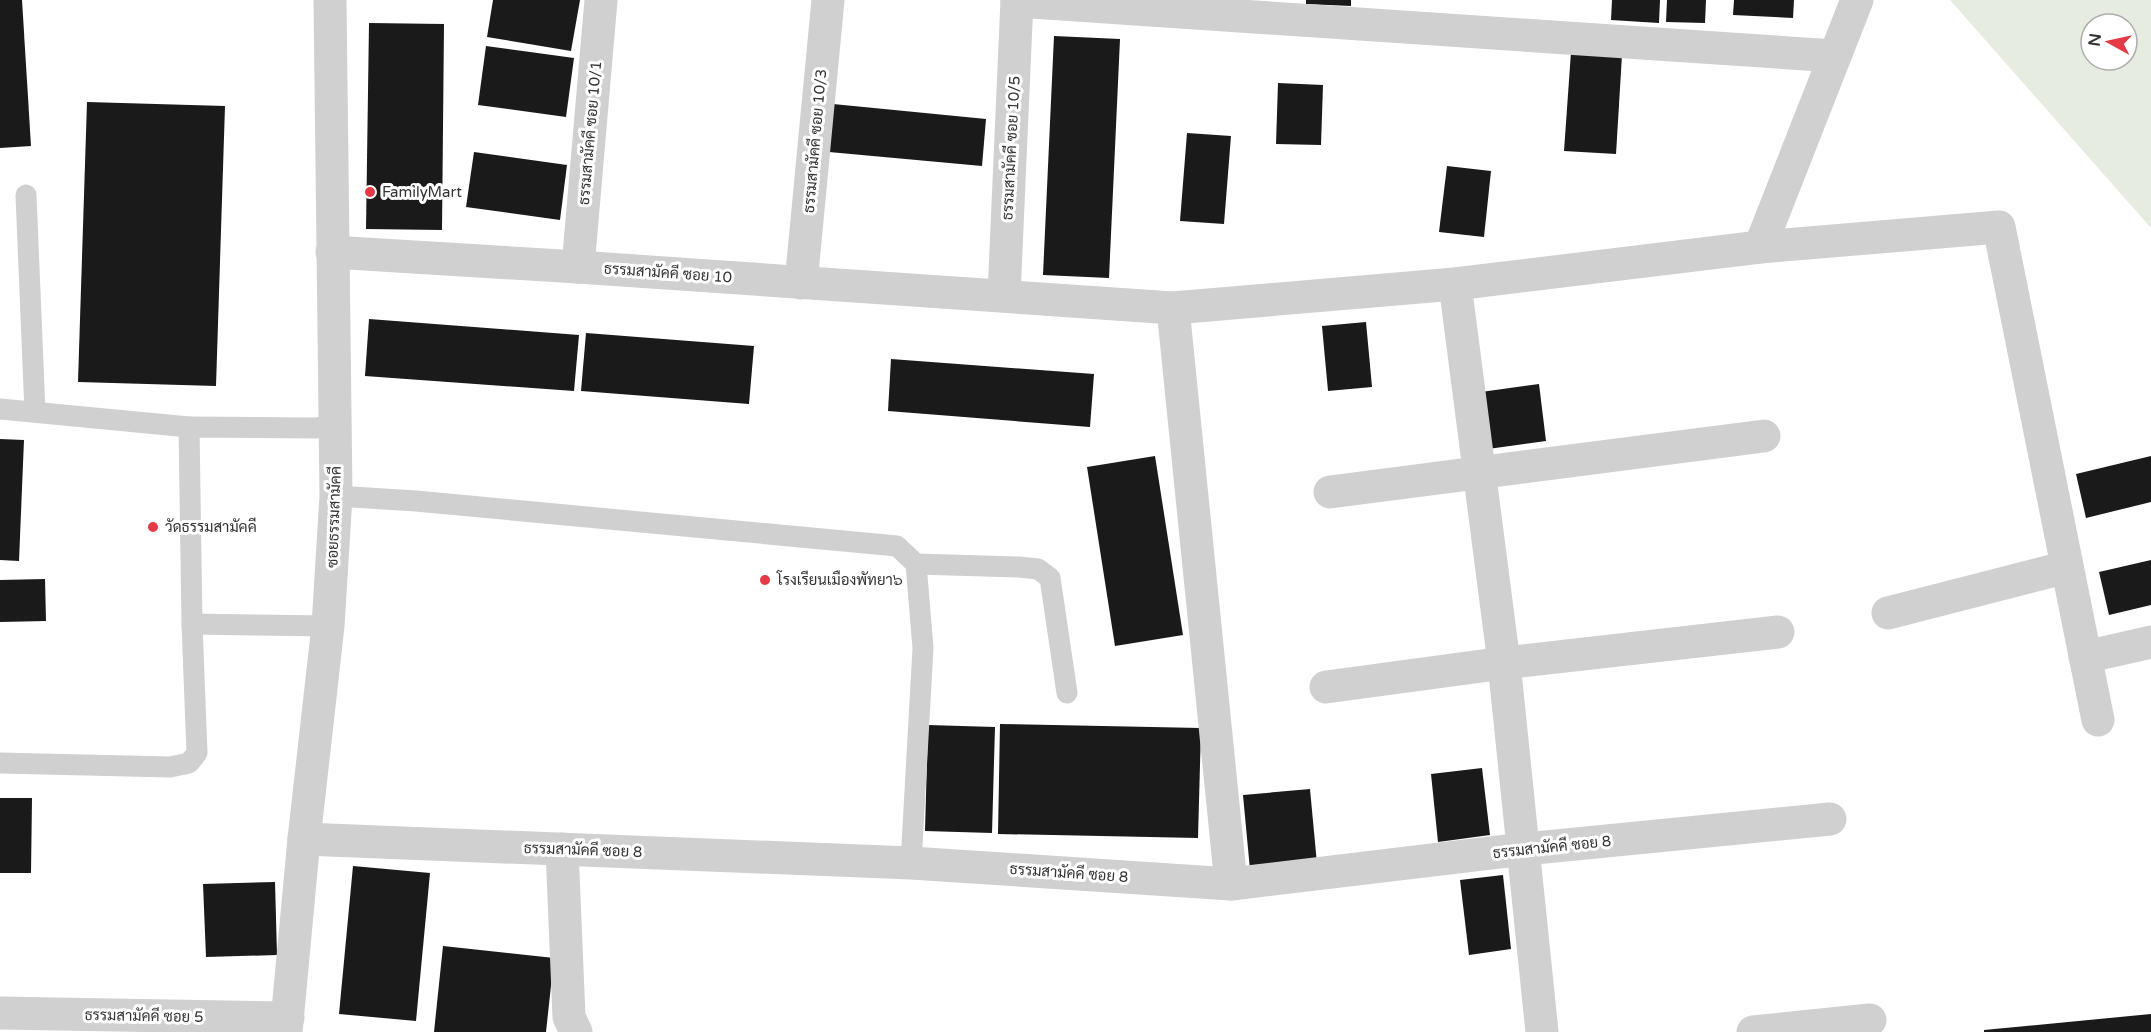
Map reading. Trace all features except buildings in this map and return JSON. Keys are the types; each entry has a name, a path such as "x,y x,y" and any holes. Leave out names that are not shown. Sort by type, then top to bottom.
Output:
{"street":[{"name":"ซอยธรรมสามัคคี","path":"287,1025 304,839 328,626 336,496 330,0"},
{"name":"ธรรมสามัคคี ซอย 10/1","path":"578,267 601,0"},
{"name":"ธรรมสามัคคี ซอย 10/3","path":"801,283 828,0"},
{"path":"1760,247 1857,0"},
{"path":"1017,1 1835,56"},
{"name":"ธรรมสามัคคี ซอย 10/5","path":"1004,296 1017,1"},
{"name":"ธรรมสามัคคี ซอย 10","path":"332,252 1173,308 1455,284 1760,247 1999,227 2067,567"},
{"path":"1455,284 1504,663 1542,1032"},
{"path":"1173,308 1231,884"},
{"path":"1330,492 1764,436"},
{"path":"1888,613 2067,567 2098,720"},
{"path":"1326,687 1504,663 1778,632"},
{"path":"2085,657 2151,642"},
{"name":"ธรรมสามัคคี ซอย 8","path":"304,839 911,863 1231,884 1524,849 1830,819"},
{"path":"562,849 569,1017 576,1032"},
{"name":"ธรรมสามัคคี ซอย 5","path":"0,1013 287,1025"},
{"path":"1753,1032 1870,1020"}],"lane":[{"path":"26,195 35,412"},
{"path":"0,409 189,427 316,428 335,424"},
{"path":"0,763 171,767 189,763 197,753 192,624 189,427"},
{"path":"336,496 416,501 897,546 916,564 1038,569 1050,578 1066,693"},
{"path":"911,863 923,648 916,564"},
{"path":"192,624 328,626"}],"shaded area":[{"path":"1950,0 2151,0 2151,228"}],"place":[{"name":"FamilyMart","path":"370,192"},
{"name":"วัดธรรมสามัคคี","path":"153,527"},
{"name":"โรงเรียนเมืองพัทยา๖","path":"765,580"}]}
